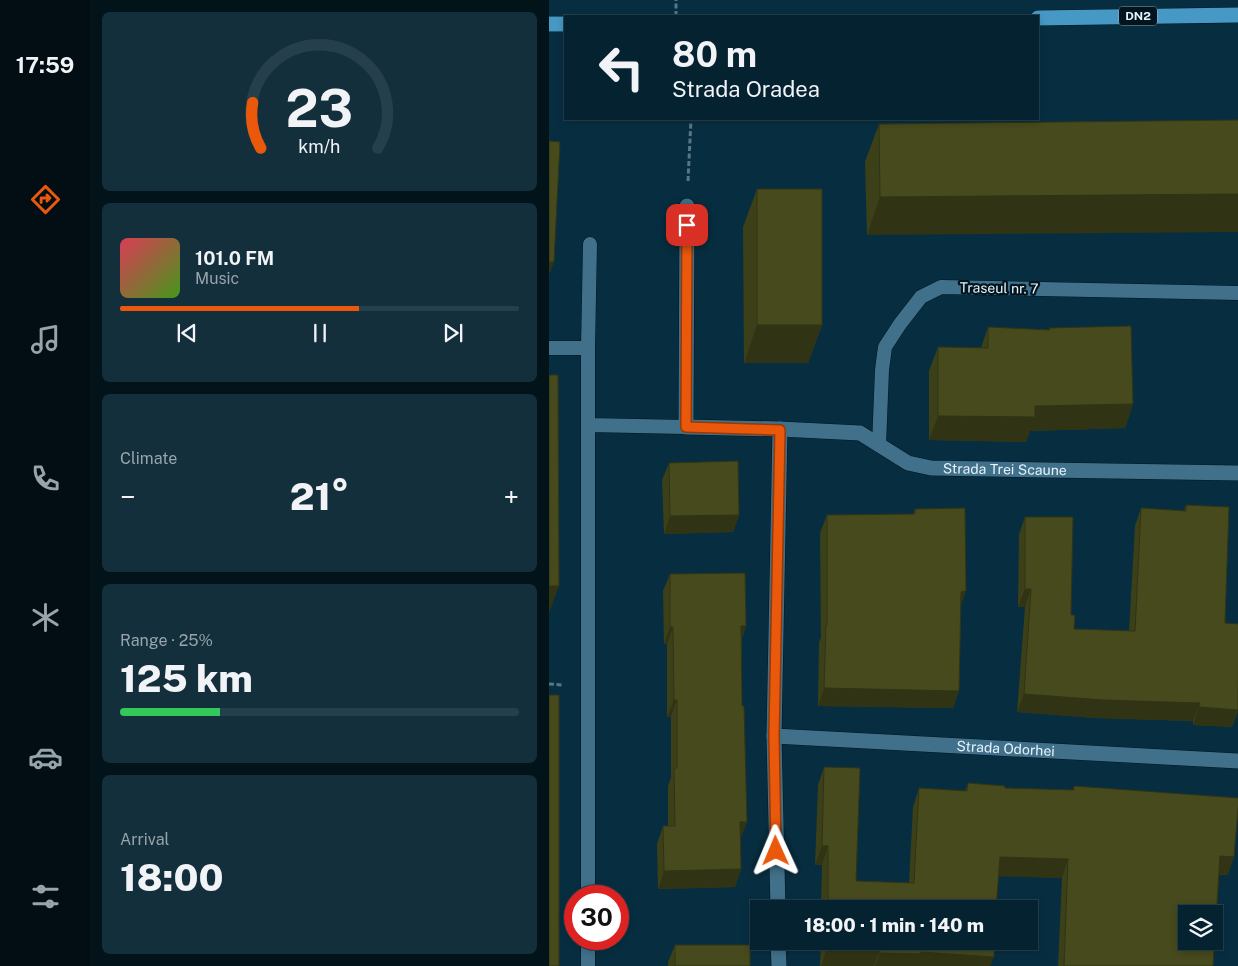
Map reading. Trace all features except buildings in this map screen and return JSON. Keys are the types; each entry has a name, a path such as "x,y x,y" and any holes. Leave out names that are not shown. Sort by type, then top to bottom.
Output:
{"main road":[{"name":"DN2","path":"1039,18 1238,15"},
{"path":"549,24 564,24"}],"street":[{"path":"686,427 687,206"},
{"name":"Strada Trei Scaune","path":"686,427 860,433 908,463 931,468 1238,473"},
{"path":"777,900 774,736 780,430"},
{"name":"Strada Odorhei","path":"774,736 1238,761"},
{"path":"778,950 779,966"}],"lane":[{"path":"588,885 588,348 590,244"},
{"name":"Traseul nr. 7","path":"879,445 881,370 885,347 921,297 941,287 1238,293"},
{"path":"549,348 588,348"},
{"path":"588,425 686,427"},
{"path":"588,950 588,966"}],"path":[{"path":"676,0 676,15"},
{"path":"687,206 691,120"}],"route":[{"path":"687,225 686,427 780,430 774,736 776,851"}]}
